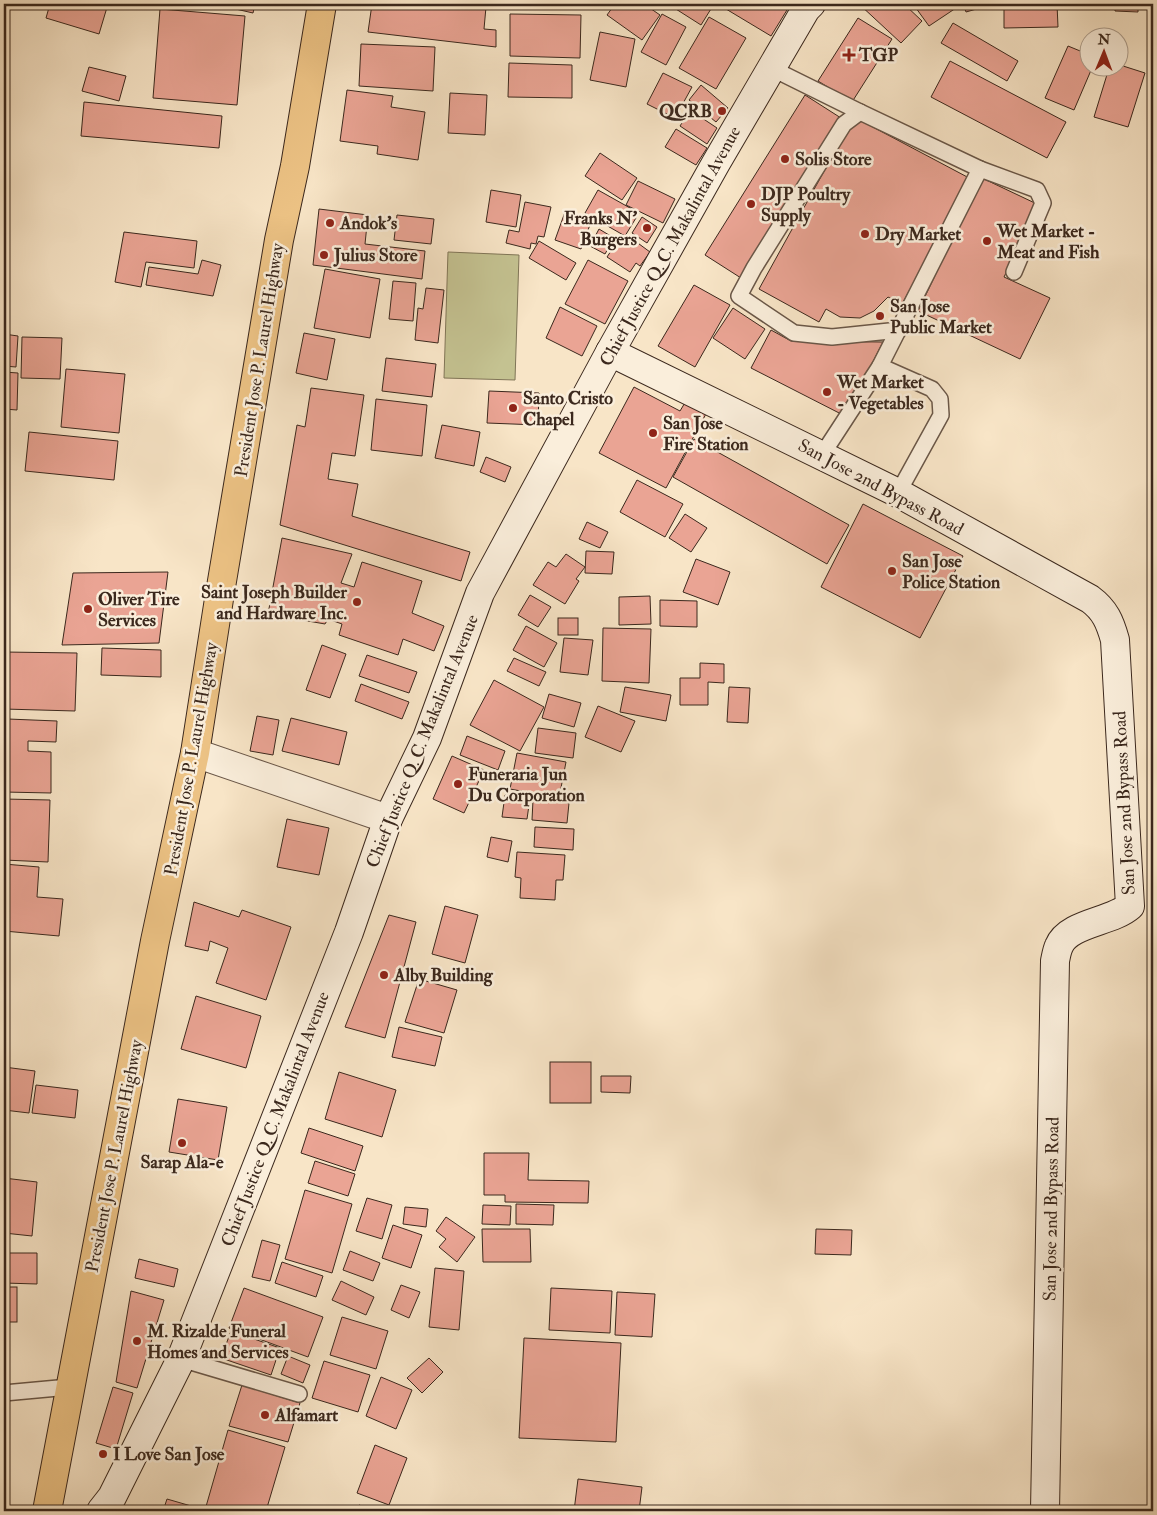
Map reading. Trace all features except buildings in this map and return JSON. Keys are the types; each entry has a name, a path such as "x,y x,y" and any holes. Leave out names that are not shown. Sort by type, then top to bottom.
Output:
{"highway":[{"name":"President Jose P. Laurel Highway","path":"47,1511 156,941 195,753 279,240 295,166 322,4"}],"street":[{"name":"Chief Justice Q. C. Makalintal Avenue","path":"101,1511 112,1497 181,1359 349,932 388,819 426,738 480,593 610,352 716,163 806,9 811,4"},
{"name":"San Jose 2nd Bypass Road","path":"610,352 898,493 1090,599 1100,607 1107,617 1115,640 1130,906 1122,913 1071,932 1059,944 1055,961 1045,1511"},
{"path":"195,753 388,819"}],"lane":[{"path":"772,68 980,169 1037,190 1043,204 1014,272"},
{"path":"860,112 844,124 754,268 739,296 794,333 832,337 899,330"},
{"path":"822,455 880,366 980,169"},
{"path":"880,366 932,389 940,399 941,415 898,493"},
{"path":"181,1359 299,1394"},
{"path":"4,1393 70,1387"}],"shaded area":[{"path":"448,252 519,255 515,380 444,378"}],"place":[{"name":"TGP","path":"849,55"},
{"name":"QCRB","path":"722,111"},
{"name":"Solis Store","path":"785,159"},
{"name":"DJP Poultry Supply","path":"751,204"},
{"name":"Andok's","path":"330,223"},
{"name":"Franks N’ Burgers","path":"647,228"},
{"name":"Dry Market","path":"865,234"},
{"name":"Wet Market - Meat and Fish","path":"987,241"},
{"name":"Julius Store","path":"324,255"},
{"name":"San Jose Public Market","path":"880,316"},
{"name":"Wet Market - Vegetables","path":"827,392"},
{"name":"Santo Cristo Chapel","path":"513,408"},
{"name":"San Jose Fire Station","path":"653,433"},
{"name":"San Jose Police Station","path":"892,571"},
{"name":"Saint Joseph Builder and Hardware Inc.","path":"357,602"},
{"name":"Oliver Tire Services","path":"88,609"},
{"name":"Funeraria Jun Du Corporation","path":"458,784"},
{"name":"Alby Building","path":"384,975"},
{"name":"Sarap Ala-e","path":"182,1143"},
{"name":"M. Rizalde Funeral Homes and Services","path":"137,1341"},
{"name":"Alfamart","path":"265,1415"},
{"name":"I Love San Jose","path":"103,1454"}]}
